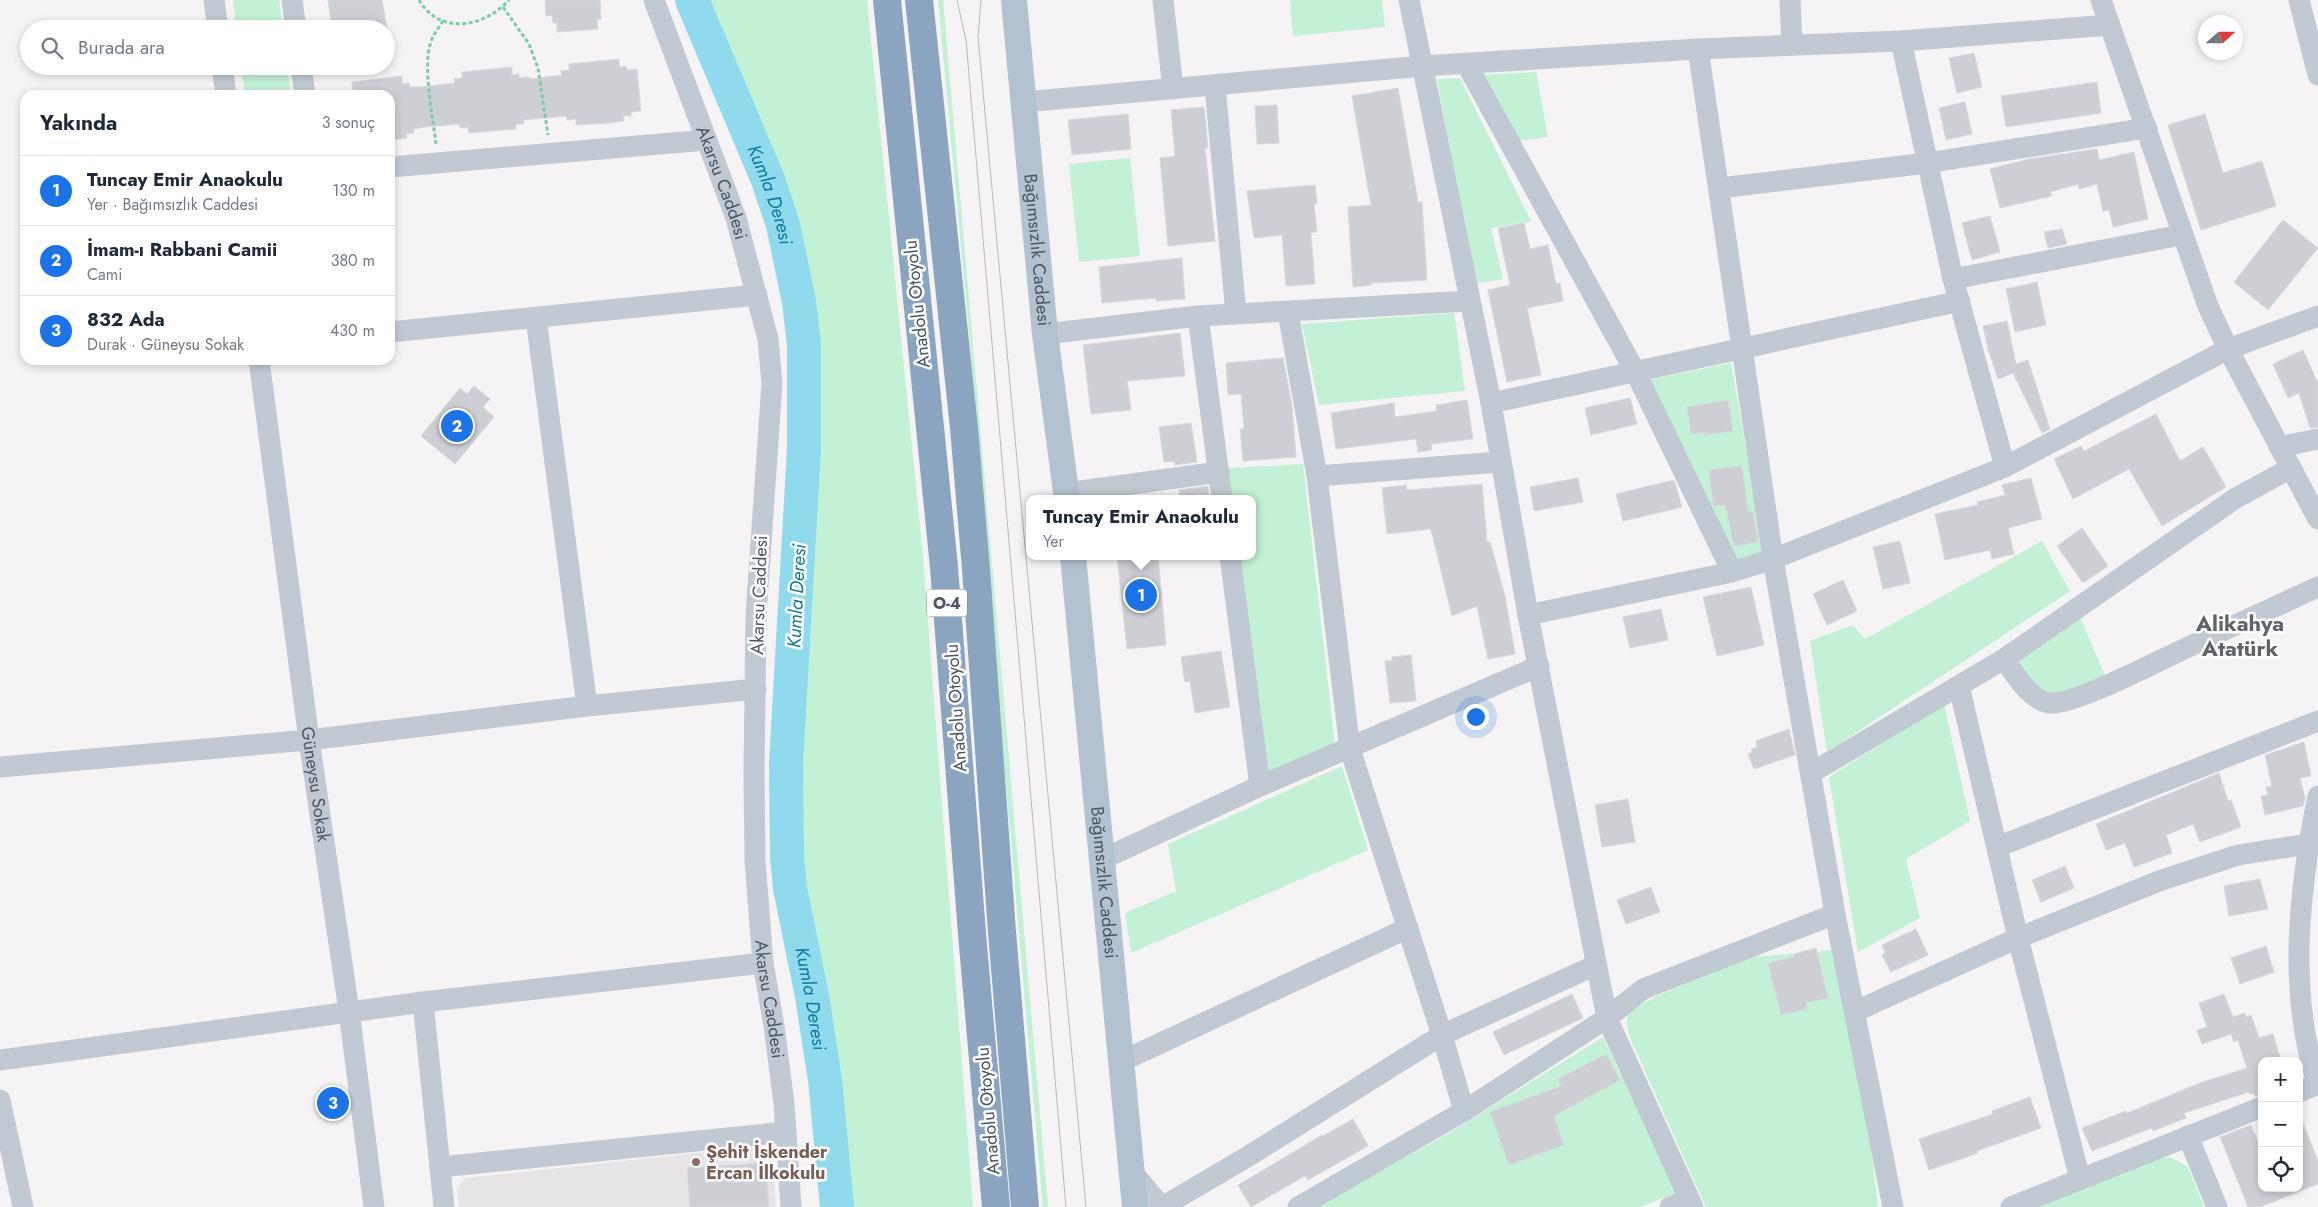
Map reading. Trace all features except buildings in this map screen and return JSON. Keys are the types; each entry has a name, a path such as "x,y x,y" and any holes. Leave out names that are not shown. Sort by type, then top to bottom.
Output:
{"highway":[{"name":"Anadolu Otoyolu","path":"886,0 943,558 972,934 996,1207"},
{"name":"Anadolu Otoyolu","path":"919,0 966,447 1002,932 1025,1207"}],"main road":[{"name":"Bağımsızlık Caddesi","path":"1014,0 1045,334 1067,495"},
{"name":"Bağımsızlık Caddesi","path":"1073,560 1135,1207"}],"street":[{"path":"214,0 217,20"},
{"path":"292,0 295,20"},
{"name":"Akarsu Caddesi","path":"654,0 736,218 768,339 772,383 756,614 755,861 763,963 774,1026 786,1132 791,1207"},
{"path":"1163,0 1173,89"},
{"path":"1409,0 1491,403 1528,615 1607,1018 1684,1204"},
{"path":"1790,0 1792,44"},
{"path":"2101,0 2147,128 2181,235 2208,306 2228,349 2318,519"},
{"path":"2299,0 2318,75"},
{"path":"1024,102 1423,66 1698,49 1901,40 2110,25"},
{"path":"1901,40 1953,279 2005,467"},
{"path":"1698,49 1720,188 1741,348 1773,559 1835,914 1856,1011 1893,1207"},
{"path":"1468,64 1636,373 1732,572"},
{"path":"223,75 225,90"},
{"path":"302,75 303,90"},
{"path":"1215,86 1236,314"},
{"path":"1720,188 1927,162 2147,128"},
{"path":"395,167 708,140"},
{"path":"1953,279 2181,235"},
{"path":"395,332 757,295"},
{"path":"1045,334 1198,316 1470,301"},
{"path":"1491,403 1636,373 1741,348 1960,301"},
{"path":"1288,312 1317,476 1350,749 1442,1035 1464,1112"},
{"path":"1198,316 1222,495"},
{"path":"1528,615 1732,572 1773,559 2005,467 2228,349 2318,316"},
{"path":"536,318 587,706"},
{"name":"Güneysu Sokak","path":"260,365 309,740 349,1011 374,1207"},
{"path":"2279,447 2318,439"},
{"path":"1317,476 1500,462"},
{"path":"1811,773 2004,659 2236,498 2291,468"},
{"path":"1073,495 1219,472"},
{"path":"1231,560 1260,786"},
{"path":"2004,659 2037,698 2044,702 2057,704 2110,684 2318,586"},
{"path":"1103,859 1260,786 1350,749 1538,666"},
{"path":"1959,686 2018,938 2080,1179"},
{"path":"0,767 309,740 587,706 756,688"},
{"path":"1997,847 2318,721"},
{"path":"2303,1091 2318,1085 2305,1040 2300,967 2300,912 2308,844 2318,796"},
{"path":"1856,1011 2018,938 2159,881 2258,850 2308,844"},
{"path":"1298,1207 1464,1112 1607,1018 1643,990 1835,914"},
{"path":"1122,1061 1408,928"},
{"path":"0,1060 349,1011 763,963"},
{"path":"1133,1173 1162,1207 1247,1157 1442,1035 1596,966"},
{"path":"423,1002 444,1207"},
{"path":"0,1100 23,1207"},
{"path":"2011,1207 2258,1108"},
{"path":"440,1167 786,1132"},
{"path":"2188,1136 2217,1207"}],"path":[{"path":"419,0 430,12 443,21 468,24 483,20 503,7 509,0"},
{"path":"503,7 530,44 538,68 549,154"},
{"path":"439,163 428,68 429,47 433,35 443,21"}],"shaded area":[{"name":"Şehit İskender Ercan İlkokulu","path":"772,1145 776,1207 459,1207 457,1189 465,1178"}],"green space":[{"path":"233,0 279,0 282,20 235,20"},
{"path":"705,0 867,0 923,556 973,1207 847,1207 835,1097 816,963 799,888 795,843 815,359 810,299 786,197"},
{"path":"938,0 943,0 1048,1207 1043,1207 990,602 976,409"},
{"path":"1290,0 1382,0 1385,27 1293,36"},
{"path":"1536,72 1548,137 1516,141 1483,75"},
{"path":"242,75 288,75 290,90 244,90"},
{"path":"1460,78 1531,221 1491,228 1503,279 1474,284 1437,79"},
{"path":"1130,158 1140,256 1079,262 1069,164"},
{"path":"1454,313 1465,391 1319,405 1302,324"},
{"path":"1731,363 1764,554 1734,560 1648,380"},
{"path":"1303,464 1335,745 1264,775 1238,560 1256,560 1256,495 1231,495 1228,468"},
{"path":"2042,541 2070,591 1827,752 1810,641 1853,625 1865,639"},
{"path":"2079,615 2105,675 2061,694 2051,695 2020,672 2019,661"},
{"path":"1944,704 1970,821 1906,859 1920,918 1858,952 1829,777"},
{"path":"1342,766 1368,850 1131,953 1125,913 1176,891 1168,844"},
{"path":"1834,949 1871,1147 1878,1207 1706,1207 1630,1038 1627,1026 1627,1012 1661,994 1751,957"},
{"path":"1603,1037 1677,1192 1640,1207 1316,1207 1449,1133"},
{"path":"2171,1157 2188,1167 2204,1207 2029,1207 2153,1159"}],"waterway":[{"name":"Kumla Deresi","path":"692,0 768,180 783,225 799,302 804,345 804,449 786,763 787,857 790,888 812,996 825,1080 837,1207"}],"tram line":[{"path":"957,0 966,40 1066,1207"},
{"path":"981,0 978,37 1026,557"},
{"path":"1026,560 1086,1207"}],"place":[{"name":"İmam-ı Rabbani Camii","path":"457,426"},
{"name":"Tuncay Emir Anaokulu","path":"1141,595"},
{"name":"832 Ada","path":"333,1103"},
{"name":"Şehit İskender Ercan İlkokulu","path":"696,1162"}],"district":[{"name":"Alikahya Atatürk","path":"2240,636"}]}
